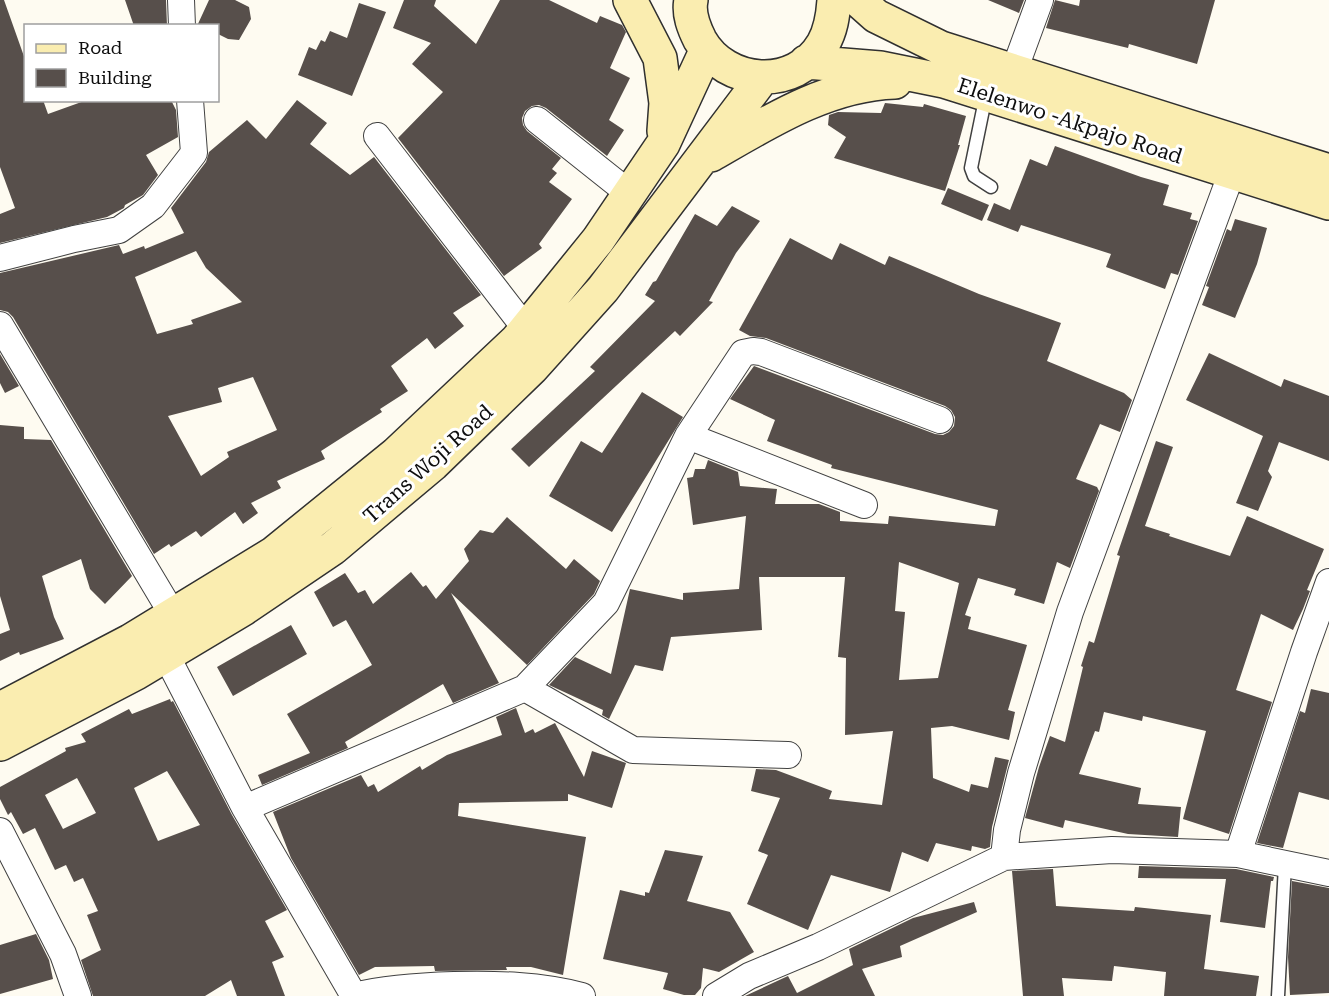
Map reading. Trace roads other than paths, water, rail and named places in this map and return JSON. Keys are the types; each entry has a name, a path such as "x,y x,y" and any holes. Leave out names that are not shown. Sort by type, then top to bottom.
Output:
{"main road":[{"path":"630,0 660,58 666,103 663,144"},
{"path":"686,2 693,27 706,51 720,64 740,74 763,77 786,73 806,62 822,46 832,23 834,0"},
{"name":"Elelenwo -Akpajo Road","path":"858,0 876,16 941,48 1329,171"},
{"name":"Trans Woji Road","path":"0,709 130,641 274,553 396,454 518,340 598,240 663,144 706,51"},
{"name":"Elelenwo -Akpajo Road","path":"806,62 880,68 944,81 1329,203"},
{"name":"Trans Woji Road","path":"0,744 136,673 243,609 333,548 433,464 532,369 603,289 763,77"},
{"path":"697,164 776,117 831,94 879,83 944,81"}],"street":[{"path":"181,0 183,24"},
{"path":"1014,71 1040,0"},
{"path":"0,258 119,230 153,206 194,153 189,102"},
{"path":"537,120 630,194"},
{"path":"377,136 526,329"},
{"path":"1004,857 1007,830 1021,773 1070,612 1232,172"},
{"path":"0,325 173,615"},
{"path":"244,808 525,688 606,603 688,436 743,353 753,351 940,420"},
{"path":"688,436 864,505"},
{"path":"1238,854 1329,582"},
{"path":"166,655 244,808 354,996 378,990 413,987 500,984 555,989 582,996"},
{"path":"525,688 633,750 788,755"},
{"path":"0,831 63,954 78,996"},
{"path":"716,996 749,976 818,947 1004,857 1112,850 1238,854 1329,873"}],"lane":[{"path":"986,94 971,168 974,176 991,187"},
{"path":"1278,996 1285,865"}]}
